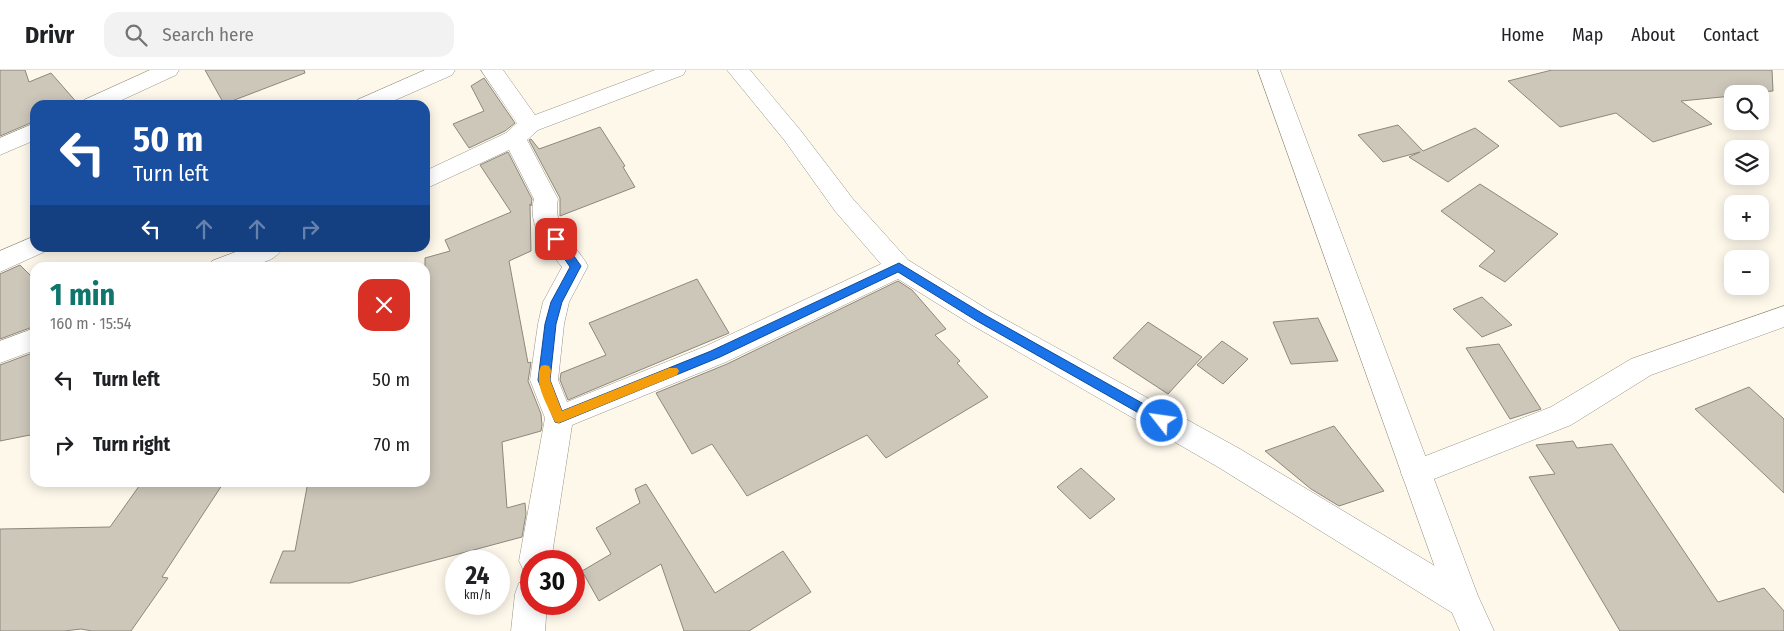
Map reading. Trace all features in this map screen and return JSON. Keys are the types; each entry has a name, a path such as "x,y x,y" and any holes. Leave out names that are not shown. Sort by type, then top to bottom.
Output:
{"main road":[{"path":"103,100 168,70"},
{"path":"377,100 444,70"},
{"path":"492,70 522,132 546,199 542,207 546,225 575,266 556,302 551,324 544,380 559,418 538,550"},
{"path":"430,178 522,132 675,70"},
{"path":"738,70 793,136 844,205 899,267 981,318 1228,458 1463,601"},
{"path":"1269,70 1463,601 1477,631"},
{"path":"0,147 30,133"},
{"path":"0,262 30,248"},
{"path":"235,262 260,252"},
{"path":"559,418 716,354 899,267"},
{"path":"1416,472 1561,416 1641,367 1784,316"},
{"path":"0,352 30,341"},
{"path":"528,631 529,615"}],"building":[{"path":"0,70 25,70 29,82 51,73 75,100 30,100 30,123 0,136"},
{"path":"205,70 304,70 305,73 234,100 222,100"},
{"path":"1552,70 1772,70 1773,91 1769,91 1769,85 1724,85 1724,97 1681,101 1712,124 1653,142 1616,113 1560,127 1508,81"},
{"path":"484,78 515,123 505,131 469,148 453,124 484,111 471,86"},
{"path":"1398,125 1423,151 1475,128 1499,146 1448,182 1409,157 1420,152 1383,162 1358,135"},
{"path":"600,127 625,166 623,167 635,187 560,216 560,198 529,140 531,139 539,149"},
{"path":"508,152 532,199 531,206 530,204 531,251 509,261 528,363 531,362 528,381 541,414 542,425 541,431 502,442 507,508 525,503 526,514 522,537 473,550 445,550 445,558 350,583 270,583 283,551 295,551 307,487 430,487 430,262 425,262 425,258 450,251 445,240 511,212 480,165"},
{"path":"1480,184 1558,234 1505,282 1479,266 1495,251 1441,211"},
{"path":"20,265 30,275 30,328 0,339 0,274"},
{"path":"697,279 729,333 568,400 560,380 561,373 606,355 589,323"},
{"path":"898,281 912,290 946,329 935,335 960,361 957,363 988,397 886,458 867,435 747,496 712,444 692,454 656,393 727,364"},
{"path":"1482,297 1512,325 1482,337 1453,309"},
{"path":"1318,318 1338,361 1291,364 1273,322"},
{"path":"1148,322 1202,357 1168,394 1113,358"},
{"path":"1222,341 1248,359 1223,384 1197,365"},
{"path":"1499,344 1541,409 1510,419 1466,348"},
{"path":"30,354 30,435 0,441 0,365"},
{"path":"1749,387 1784,419 1784,493 1695,409"},
{"path":"1334,426 1384,491 1339,506 1311,489 1265,451"},
{"path":"1573,441 1577,448 1612,444 1718,602 1764,588 1784,611 1784,631 1620,631 1529,477 1555,474 1536,445"},
{"path":"1081,468 1115,499 1090,519 1057,487"},
{"path":"646,484 715,593 783,551 811,592 749,631 684,631 661,564 599,601 585,576 585,569 611,554 596,528 640,503 635,489"},
{"path":"138,487 221,487 162,577 168,578 131,631 92,631 81,629 64,631 0,631 0,529 110,527"}],"slow traffic":[{"path":"545,370 544,380 559,418 673,371"}],"route":[{"path":"556,239 575,266 556,302 551,324 544,380 559,418 716,354 899,267 981,318 1162,421"}]}
